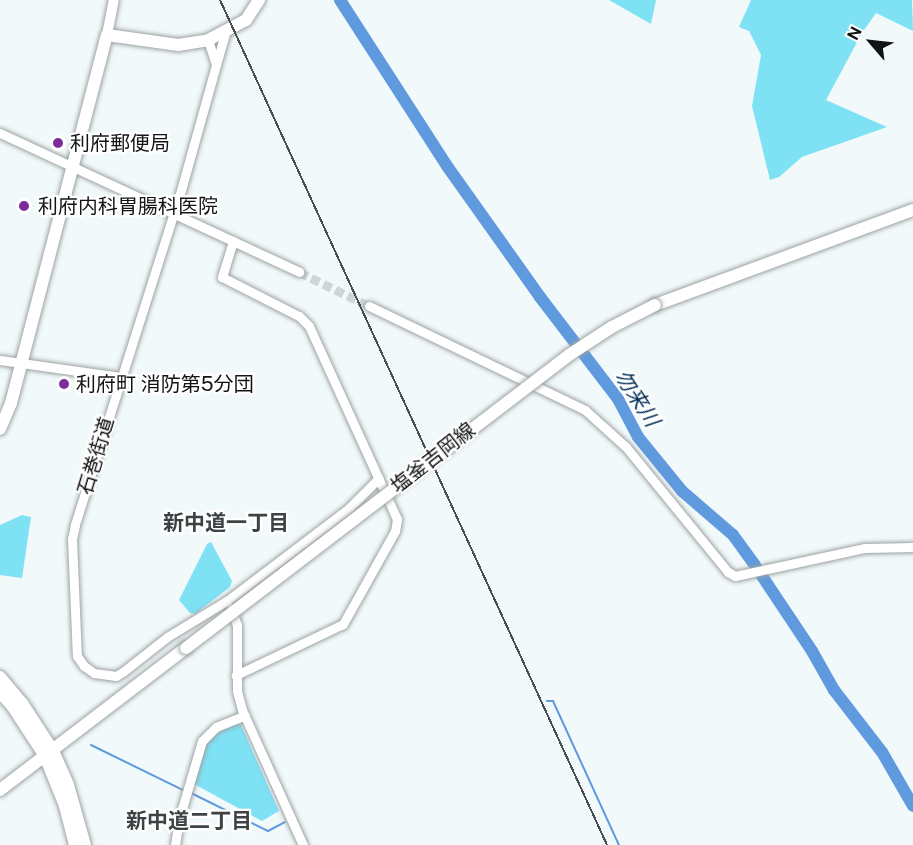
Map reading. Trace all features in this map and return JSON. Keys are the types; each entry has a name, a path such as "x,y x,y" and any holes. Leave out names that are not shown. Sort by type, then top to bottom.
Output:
{"main road":[{"path":"0,429 11,403 107,35 114,0"},
{"path":"107,35 178,45 208,40 225,33 251,16 259,0"},
{"name":"塩釜吉岡線","path":"0,790 553,366 598,335 655,305 913,210"},
{"path":"0,678 22,703 68,786 85,845"},
{"path":"0,692 49,753 75,845"}],"street":[{"name":"石巻街道","path":"225,33 173,213 72,539 77,657 94,673 116,676 167,637 228,600"},
{"path":"208,40 216,65"},
{"path":"0,133 300,272"},
{"path":"233,241 222,277 299,316 309,326 396,514 397,525 348,617 338,628 236,675"},
{"path":"369,306 585,410 626,447 728,572 742,576 865,548 913,547"},
{"path":"0,360 121,377"},
{"path":"303,845 245,716 237,691 237,625 228,600 349,508 379,478"},
{"path":"175,845 187,793 206,735 216,727 245,716"}],"shaded area":[{"path":"609,0 656,0 651,24"},
{"path":"751,0 912,0 913,31 876,13 862,33 826,100 887,127 802,157 779,177 770,180 752,106 761,55 749,31 739,27"},
{"path":"22,515 31,517 22,578 0,575 0,525"},
{"path":"211,542 232,581 230,587 195,614 190,613 179,600 207,544"},
{"path":"234,723 241,725 279,811 262,821 194,784 208,739 219,730"}],"waterway":[{"name":"勿来川","path":"340,0 447,166 540,297 618,399 638,437 682,491 733,535 754,564 812,651 834,690 882,752 913,806"},
{"path":"547,701 553,701 619,845"},
{"path":"91,745 183,790"},
{"path":"191,793 268,831 285,822"}],"tunnel":[{"path":"299,272 369,306"}],"railway":[{"path":"220,0 607,845"}],"place":[{"name":"利府郵便局","path":"58,143"},
{"name":"利府内科胃腸科医院","path":"24,206"},
{"name":"利府町 消防第5分団","path":"64,384"}],"district":[{"name":"新中道一丁目","path":"226,523"},
{"name":"新中道二丁目","path":"189,821"}]}
